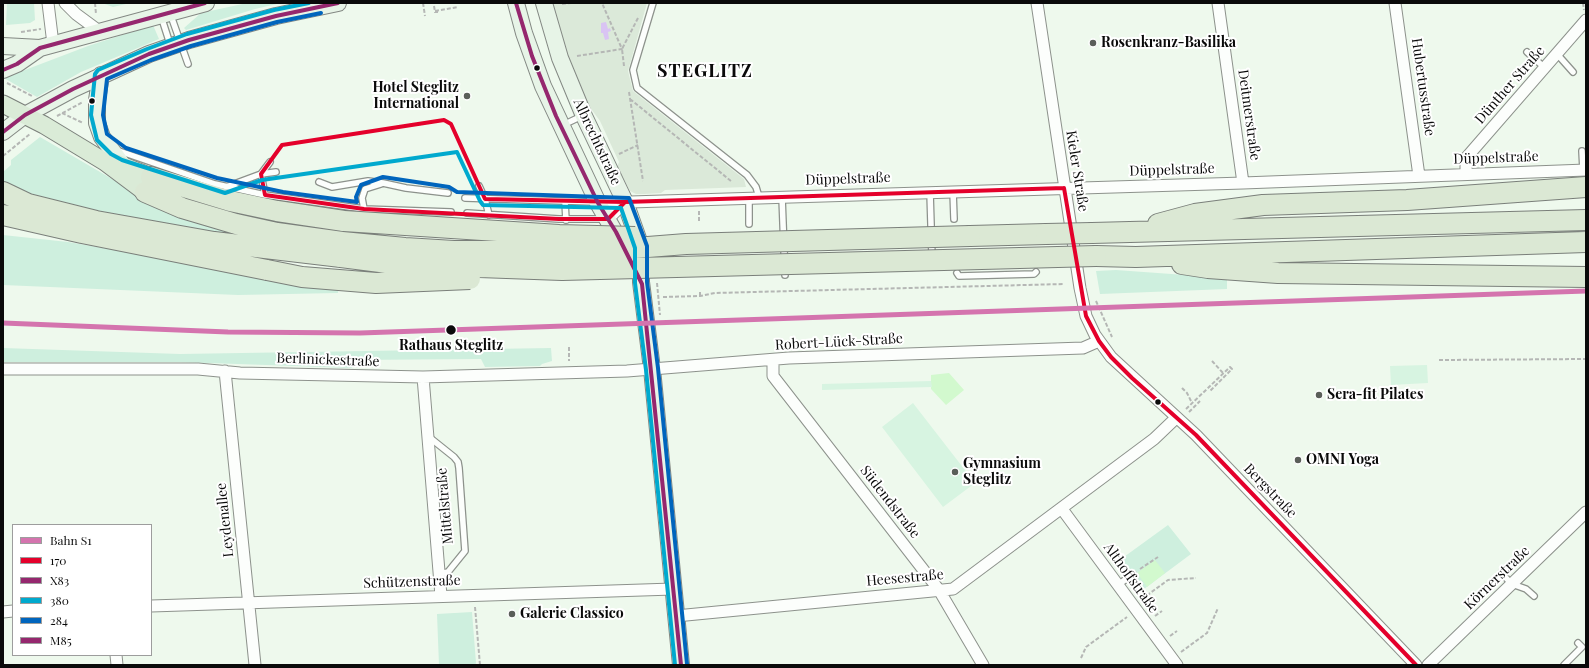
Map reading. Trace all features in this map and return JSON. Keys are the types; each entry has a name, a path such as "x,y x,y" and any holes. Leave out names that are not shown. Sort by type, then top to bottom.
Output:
{"highway":[{"path":"1129,232 1195,214 1263,205 1407,200 1585,176"},
{"path":"148,184 277,211 344,221 559,235 654,238 686,244"},
{"path":"148,184 182,208 236,224 277,233 396,264 562,270 1096,256 1136,257 1586,242"},
{"path":"3,192 28,204 96,221 214,242 341,249 406,248 501,252 597,251 686,244 1586,220"},
{"path":"3,215 82,233 302,277 376,283 498,278 562,270"},
{"path":"1136,257 1208,268 1278,272 1586,277"}],"main road":[{"path":"3,70 17,64 47,46 206,3"},
{"path":"4,131 25,115 102,75 176,45 276,16 338,3"},
{"name":"Albrechtstraße","path":"516,3 535,64 561,126 598,203 641,282"},
{"name":"Albrechtstraße","path":"544,3 560,58 584,116 625,202 640,248 641,282 652,369 681,665"},
{"path":"3,46 47,46"},
{"path":"102,75 97,115 102,137 128,159 148,184"},
{"path":"3,104 43,125 105,162 148,184"},
{"path":"105,162 128,159"}],"street":[{"path":"47,46 48,3"},
{"path":"65,3 76,14 99,31"},
{"name":"Kieler Straße","path":"1037,3 1064,188 1086,316 1099,341"},
{"name":"Deitmerstraße","path":"1218,3 1243,183"},
{"name":"Hubertusstraße","path":"1395,3 1419,176"},
{"name":"Dünther Straße","path":"1466,174 1466,158 1586,20"},
{"name":"Düppelstraße","path":"598,203 782,196 1243,183 1466,174 1585,176"},
{"path":"608,219 625,202"},
{"name":"Robert-Lück-Straße","path":"652,369 773,360 1083,348 1099,341"},
{"name":"Bergstraße","path":"1099,341 1111,357 1201,441 1416,665"},
{"name":"Südendstraße","path":"773,360 773,376 939,590 983,665"},
{"name":"Berlinickestraße","path":"3,369 198,369 423,377 652,369"},
{"name":"Leydenallee","path":"225,371 255,665"},
{"name":"Mittelstraße","path":"423,377 441,596"},
{"name":"Heesestraße","path":"676,616 953,589 1154,439 1176,418"},
{"name":"Althoffstraße","path":"1062,509 1177,665"},
{"name":"Körnerstraße","path":"1428,665 1586,512"},
{"name":"Schützenstraße","path":"152,606 673,589"}],"lane":[{"path":"653,3 633,70 637,88 747,175 756,187 749,224"},
{"path":"165,13 176,45"},
{"path":"165,13 176,45 188,64"},
{"path":"1527,52 1545,68"},
{"path":"1557,54 1573,72"},
{"path":"561,126 584,116"},
{"path":"1582,150 1585,176"},
{"path":"128,159 226,187 266,194 364,208 451,212"},
{"path":"261,174 270,162"},
{"path":"226,187 261,174 276,172"},
{"path":"261,174 266,194"},
{"path":"319,182 332,187 368,182 383,183 406,188 448,193"},
{"path":"364,208 362,198 365,189 383,183"},
{"path":"479,186 485,199 488,215"},
{"path":"953,191 954,219"},
{"path":"930,192 933,269"},
{"path":"782,196 785,274"},
{"path":"465,198 598,203"},
{"path":"565,202 566,220"},
{"path":"467,213 566,220 608,219"},
{"path":"957,273 959,276 965,276 1034,274 1036,272"},
{"name":"Mittelstraße","path":"427,436 454,457 458,462 459,468 464,551 448,572 439,574"},
{"path":"1501,573 1512,584 1526,589 1534,596"},
{"path":"1118,585 1133,574"},
{"path":"1564,665 1582,647 1578,643"}],"path":[{"path":"95,3 96,14"},
{"path":"423,3 425,16"},
{"path":"562,4 571,3"},
{"path":"577,56 622,49 602,3"},
{"path":"434,6 435,11"},
{"path":"435,11 458,7"},
{"path":"18,32 44,29"},
{"path":"3,80 35,98"},
{"path":"3,156 43,125 87,99"},
{"path":"630,99 731,181"},
{"path":"57,110 85,124"},
{"path":"619,154 638,145"},
{"path":"699,212 699,222"},
{"path":"663,297 700,296 715,293 1064,284"},
{"path":"700,290 700,296"},
{"path":"1095,299 1112,339"},
{"path":"569,348 569,366"},
{"path":"1439,360 1586,359"},
{"path":"1212,361 1223,373"},
{"path":"1186,409 1230,367 1232,370 1210,391"},
{"path":"1182,388 1187,393 1192,403"},
{"path":"1188,412 1200,401"},
{"path":"1133,574 1158,557"},
{"path":"1141,600 1168,580 1196,578"},
{"path":"475,604 480,665"},
{"path":"1180,653 1207,634 1218,608"},
{"path":"1154,617 1162,611"},
{"path":"1081,658 1086,647 1127,617"},
{"path":"1168,637 1176,631"}],"shaded area":[{"path":"7,3 34,3 35,20 30,23 6,25"},
{"path":"102,3 126,3 126,4 113,7"},
{"path":"247,3 281,3 255,9 186,30 184,28 201,13"},
{"path":"551,3 647,3 628,71 633,91 744,179 746,187 665,190 661,193 645,194 636,194 630,191 617,167 619,162 600,121 589,106 576,78 563,44"},
{"path":"606,22 608,29 610,28 611,31 608,32 609,39 605,40 603,33 601,33 601,23"},
{"path":"153,25 159,39 81,72 37,97 4,78 88,46"},
{"path":"40,137 143,197 250,238 52,205 3,186 3,172 11,165 11,160"},
{"path":"3,235 68,242 155,257 237,274 339,284 338,293 238,295 3,285"},
{"path":"1116,270 1227,278 1227,289 1100,294 1096,271"},
{"path":"3,348 180,354 551,348 552,361 540,366 485,367 481,359 353,360 352,368 180,362 3,362"},
{"path":"1427,365 1428,383 1391,385 1390,366"},
{"path":"931,381 932,387 822,390 822,384"},
{"path":"913,403 975,483 943,507 882,427"},
{"path":"1168,525 1191,554 1140,592 1117,562"},
{"path":"472,612 475,665 439,665 437,614"}],"sand":[{"path":"949,373 964,390 946,405 931,389 931,375"},
{"path":"1155,560 1165,573 1147,587 1137,573"}],"rail line":[{"name":"S1","path":"3,323 228,332 360,333 1586,291"}],"transit line":[{"name":"M85","path":"3,70 17,64 40,48 205,3"},
{"name":"380","path":"309,3 274,10 187,34 98,70 95,74 91,115 97,140 111,154 122,160 225,193 262,180 457,152 483,205 621,208 635,248 635,283 646,370 675,665"},
{"name":"M85","path":"3,132 25,115 73,89 149,54 189,40 276,16 338,3"},
{"name":"X83","path":"516,3 532,56 556,116 598,203 616,232 642,284 681,665"},
{"name":"284","path":"321,13 277,22 191,46 151,60 107,79 103,115 107,134 126,148 217,178 283,192 357,202 356,197 361,185 383,177 449,187 457,192 629,198 647,246 647,282 658,368 687,664"},
{"name":"170","path":"444,120 451,124 485,199 625,202 608,219 559,219 364,209 265,195 261,174 282,145 444,120"},
{"name":"170","path":"1064,188 1086,316 1099,341 1111,357 1132,378 1196,435 1416,665"},
{"name":"170","path":"625,202 1064,188"}],"place":[{"name":"Rosenkranz-Basilika","path":"1093,43"},
{"name":"Hotel Steglitz International","path":"467,96"},
{"name":"Rathaus Steglitz","path":"451,330"},
{"name":"Sera-fit Pilates","path":"1319,395"},
{"name":"OMNI Yoga","path":"1298,460"},
{"name":"Gymnasium Steglitz","path":"955,472"},
{"name":"Galerie Classico","path":"512,614"}],"district":[{"name":"STEGLITZ","path":"705,71"}]}
